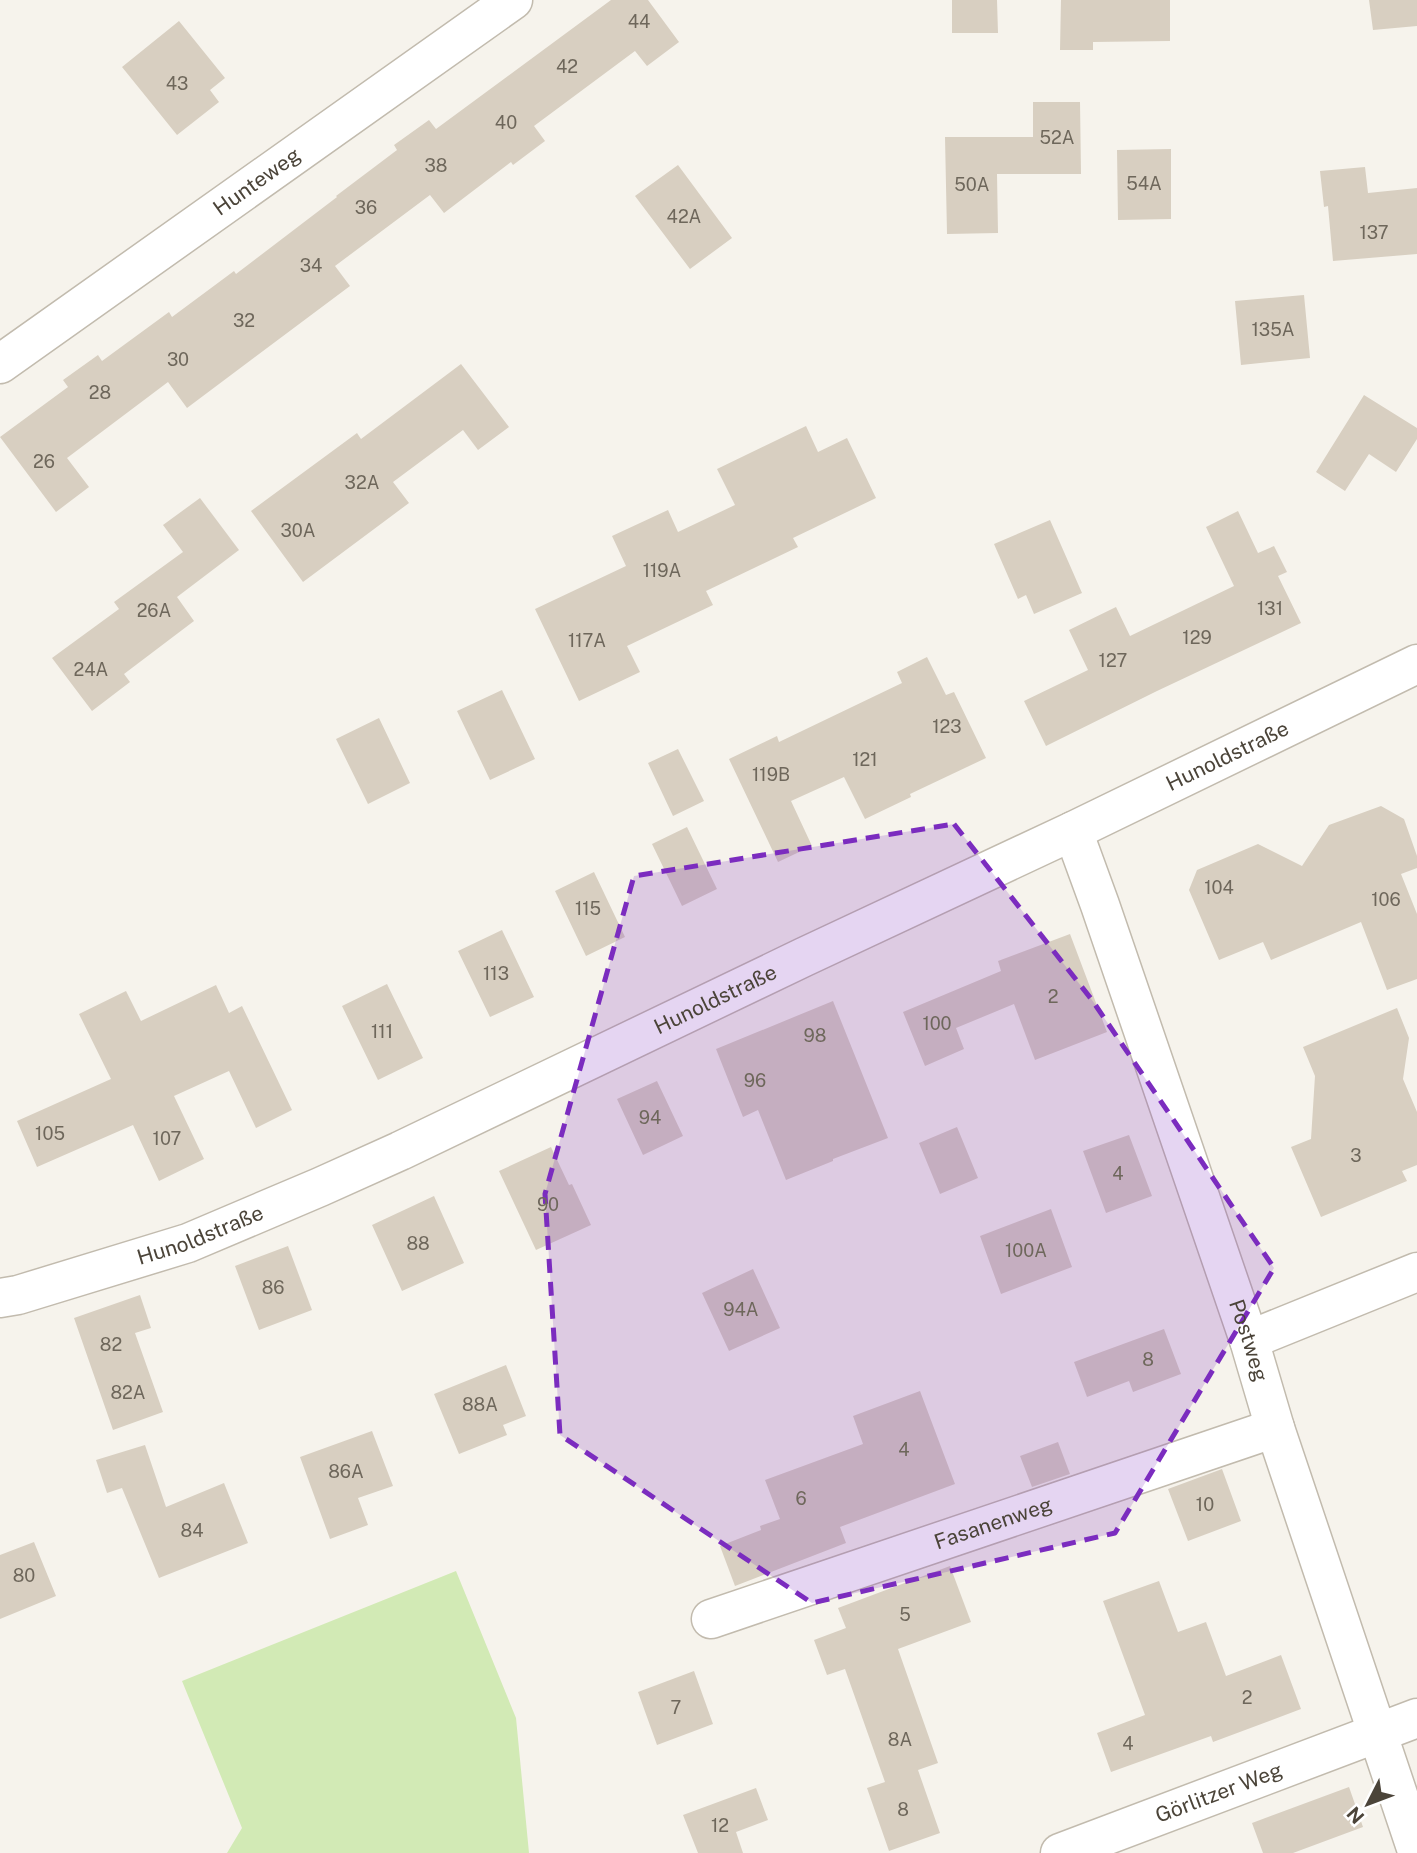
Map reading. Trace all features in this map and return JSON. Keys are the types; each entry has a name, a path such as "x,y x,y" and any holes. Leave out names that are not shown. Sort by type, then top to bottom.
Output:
{"street":[{"name":"Hunteweg","path":"0,364 513,0"},
{"name":"Hunoldstraße","path":"0,1298 18,1295 188,1243 320,1188 1073,831 1417,664"},
{"name":"Postweg","path":"1073,831 1249,1340 1275,1428 1417,1851"},
{"path":"1249,1340 1417,1272"},
{"name":"Fasanenweg","path":"712,1619 1275,1428"},
{"name":"Görlitzer Weg","path":"1060,1853 1417,1717"}],"highlighted area":[{"path":"954,824 1092,1000 1274,1268 1115,1533 812,1603 560,1435 545,1194 634,876"}],"green space":[{"path":"456,1571 516,1718 529,1853 227,1853 242,1828 182,1681"}],"building":[{"path":"611,0 648,0 679,42 647,66 635,51 534,126 545,141 513,165 511,162 444,213 430,195 335,266 350,286 187,408 168,382 67,458 89,487 56,512 0,437 68,387 63,380 98,355 102,361 169,312 172,317 234,271 236,274 397,150 394,145 429,120 436,129"},
{"path":"952,0 997,0 998,33 952,33"},
{"path":"1061,0 1170,0 1170,41 1093,42 1093,50 1060,50"},
{"path":"1369,0 1417,0 1417,26 1373,30"},
{"path":"179,21 225,78 210,90 219,102 177,135 122,67"},
{"path":"1033,102 1080,102 1081,174 997,174 998,233 947,234 945,137 1033,137"},
{"path":"1171,149 1171,219 1118,220 1117,150"},
{"path":"678,165 732,238 690,269 635,196"},
{"path":"1365,167 1368,193 1417,188 1417,254 1333,261 1328,206 1324,207 1320,171"},
{"path":"1304,295 1310,358 1241,365 1235,301"},
{"path":"461,364 509,427 478,450 463,430 393,482 409,503 303,582 251,511 357,433 361,439"},
{"path":"1364,395 1417,428 1417,439 1396,472 1369,454 1345,491 1316,472"},
{"path":"806,426 818,452 847,438 876,498 793,538 798,547 706,591 713,605 627,646 640,672 579,701 535,609 626,566 612,536 668,510 678,532 735,505 717,469"},
{"path":"200,498 239,550 177,597 194,621 124,674 130,682 92,711 52,658 119,609 114,602 183,552 163,525"},
{"path":"1238,511 1258,553 1274,546 1287,572 1278,576 1301,623 1046,746 1024,701 1088,670 1069,630 1116,607 1130,636 1234,586 1206,527"},
{"path":"1050,520 1082,593 1034,614 1026,595 1018,599 994,544"},
{"path":"927,657 946,695 954,692 986,758 865,819 844,777 791,801 812,846 778,862 729,759 777,736 779,742 902,683 897,672"},
{"path":"502,690 535,759 490,780 457,711"},
{"path":"379,718 410,783 368,804 336,739"},
{"path":"678,749 704,801 673,816 648,763"},
{"path":"1381,806 1404,819 1417,856 1417,868 1401,874 1417,914 1417,979 1387,990 1361,922 1271,960 1263,942 1219,960 1189,890 1197,870 1258,844 1302,866 1329,825"},
{"path":"687,827 717,889 682,906 652,844"},
{"path":"594,872 625,937 586,956 555,891"},
{"path":"502,930 534,997 490,1017 458,951"},
{"path":"1070,934 1107,1032 1035,1060 1014,1004 956,1028 964,1049 925,1066 903,1012 1001,971 998,961"},
{"path":"387,984 423,1058 378,1080 342,1006"},
{"path":"216,985 229,1013 242,1006 292,1110 256,1128 229,1071 174,1096 204,1159 159,1181 133,1125 37,1167 17,1121 111,1079 79,1014 126,991 141,1021"},
{"path":"833,1001 888,1138 786,1180 758,1110 743,1117 716,1049"},
{"path":"1397,1008 1409,1038 1403,1079 1417,1112 1417,1165 1402,1171 1407,1181 1321,1217 1291,1147 1311,1139 1315,1076 1303,1047"},
{"path":"657,1081 683,1136 643,1155 617,1099"},
{"path":"957,1127 978,1178 940,1194 919,1143"},
{"path":"1129,1135 1152,1196 1106,1213 1083,1151"},
{"path":"551,1147 591,1225 536,1250 499,1171"},
{"path":"434,1196 464,1263 402,1291 372,1225"},
{"path":"1051,1209 1072,1267 1001,1294 980,1236"},
{"path":"288,1246 312,1310 259,1330 235,1266"},
{"path":"753,1269 780,1328 729,1351 702,1293"},
{"path":"140,1295 151,1328 135,1333 163,1412 113,1430 74,1318"},
{"path":"1164,1329 1181,1374 1133,1392 1129,1381 1087,1397 1074,1362"},
{"path":"506,1365 526,1416 503,1425 507,1435 459,1454 434,1394"},
{"path":"920,1391 955,1484 840,1527 846,1543 735,1586 720,1546 761,1530 760,1526 780,1519 765,1480 863,1444 853,1416"},
{"path":"372,1431 393,1486 358,1498 368,1525 330,1539 300,1457"},
{"path":"1058,1442 1070,1474 1032,1487 1020,1456"},
{"path":"145,1445 166,1507 224,1483 248,1543 159,1578 122,1488 107,1493 96,1460"},
{"path":"1222,1469 1241,1521 1188,1541 1168,1489"},
{"path":"34,1542 56,1596 0,1619 0,1555"},
{"path":"950,1566 971,1622 898,1649 938,1763 918,1770 940,1833 889,1851 867,1788 885,1782 845,1669 827,1675 814,1640 846,1628 838,1608"},
{"path":"1159,1581 1178,1632 1206,1622 1226,1676 1281,1655 1301,1709 1213,1742 1211,1736 1111,1772 1097,1733 1145,1715 1103,1601"},
{"path":"694,1671 713,1724 657,1745 638,1692"},
{"path":"1349,1787 1363,1827 1293,1853 1263,1853 1252,1823"},
{"path":"756,1788 768,1820 736,1832 743,1853 698,1853 683,1815"}]}
